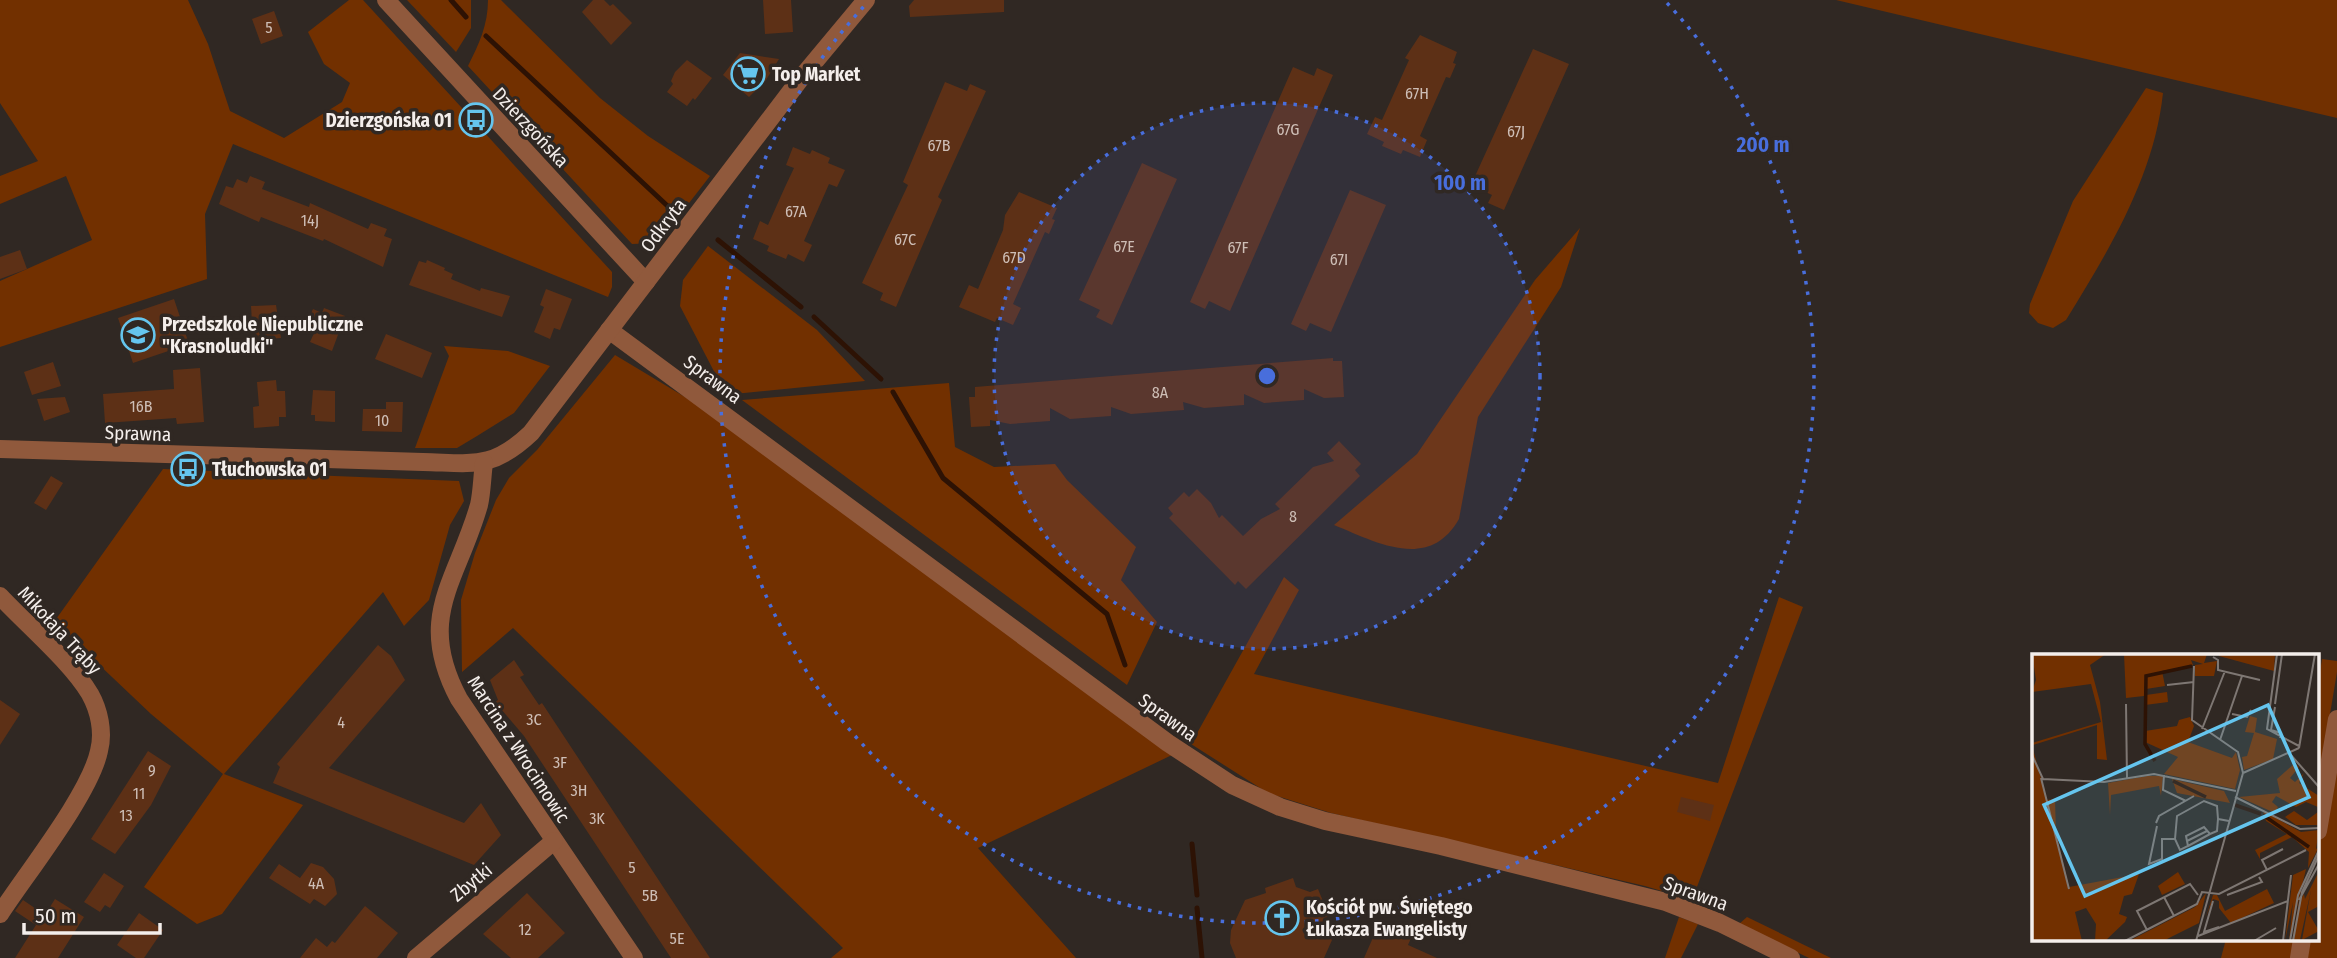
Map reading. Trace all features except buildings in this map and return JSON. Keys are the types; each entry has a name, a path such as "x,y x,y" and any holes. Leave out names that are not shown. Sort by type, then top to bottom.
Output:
{"street":[{"name":"Dzierzgońska","path":"386,0 646,282"},
{"name":"Odkryta","path":"484,463 500,458 531,433 801,78 866,0"},
{"name":"Sprawna","path":"609,330 1157,735 1206,769 1257,799 1325,821 1441,846 1666,902 1720,923 1791,958"},
{"name":"Sprawna","path":"0,449 484,463"},
{"name":"Marcina z Wrocimowic","path":"484,463 480,503 449,582 440,613 442,659 459,699 634,958"},
{"name":"Mikołaja Trąby","path":"0,596 89,692 99,717 100,732 100,749 94,766 0,914"},
{"path":"2320,819 2337,719"},
{"name":"Zbytki","path":"416,958 554,841"},
{"path":"2300,958 2302,940"}],"shaded area":[{"path":"0,0 188,0 208,44 230,111 284,138 342,102 350,83 324,64 308,32 349,0 363,0 612,272 612,287 608,297 233,144 205,214 207,279 0,347 0,281 92,240 66,176 0,204 0,176 38,161 0,103"},
{"path":"407,0 471,0 471,28 456,52"},
{"path":"488,0 501,0 600,98 648,136 710,176 658,243 632,244 468,66 485,26"},
{"path":"1836,0 2337,0 2337,118"},
{"path":"2146,88 2163,93 2150,154 2127,212 2066,320 2053,328 2038,323 2029,313 2030,304 2073,201"},
{"path":"1580,228 1561,287 1478,417 1459,519 1447,535 1433,545 1417,549 1401,548 1384,545 1334,525 1417,454 1535,280"},
{"path":"708,246 817,330 865,381 734,394 718,379 680,306 683,280"},
{"path":"444,346 508,351 550,366 514,413 477,436 457,448 415,448 449,356"},
{"path":"615,355 695,403 1172,755 978,848 1076,958 831,958 843,948 513,628 462,672 461,600 475,553 496,500 509,478 537,450"},
{"path":"949,383 955,447 994,467 1055,464 1067,480 1136,547 1121,580 1157,622 1127,685 742,400"},
{"path":"163,469 459,481 464,501 450,525 429,600 404,626 383,592 224,774 303,805 222,914 197,924 144,887 223,774 151,714 54,622"},
{"path":"1284,577 1299,590 1254,674 1718,783 1779,597 1803,607 1692,900 1645,886 1331,813 1268,793 1191,744"},
{"path":"2322,659 2337,661 2320,774"},
{"path":"2337,716 2337,958 2298,958 2301,940 2320,940 2320,822"},
{"path":"1679,917 1698,924 1681,958 1665,958"},
{"path":"1747,917 1831,958 1809,958 1739,924"},
{"path":"2226,940 2295,940 2292,958 2221,958"}],"waterway":[{"path":"451,0 466,17"},
{"path":"486,36 674,212"},
{"path":"718,240 801,307"},
{"path":"814,317 881,379"},
{"path":"893,392 943,478 1107,614 1125,665"},
{"path":"1192,844 1197,895"},
{"path":"1197,908 1202,958"}],"place":[{"name":"Top Market","path":"748,74"},
{"name":"Dzierzgońska 01","path":"476,120"},
{"name":"Przedszkole Niepubliczne \"Krasnoludki\"","path":"138,335"},
{"name":"Tłuchowska 01","path":"188,469"},
{"name":"Kościół pw. Świętego Łukasza Ewangelisty","path":"1282,918"}]}
